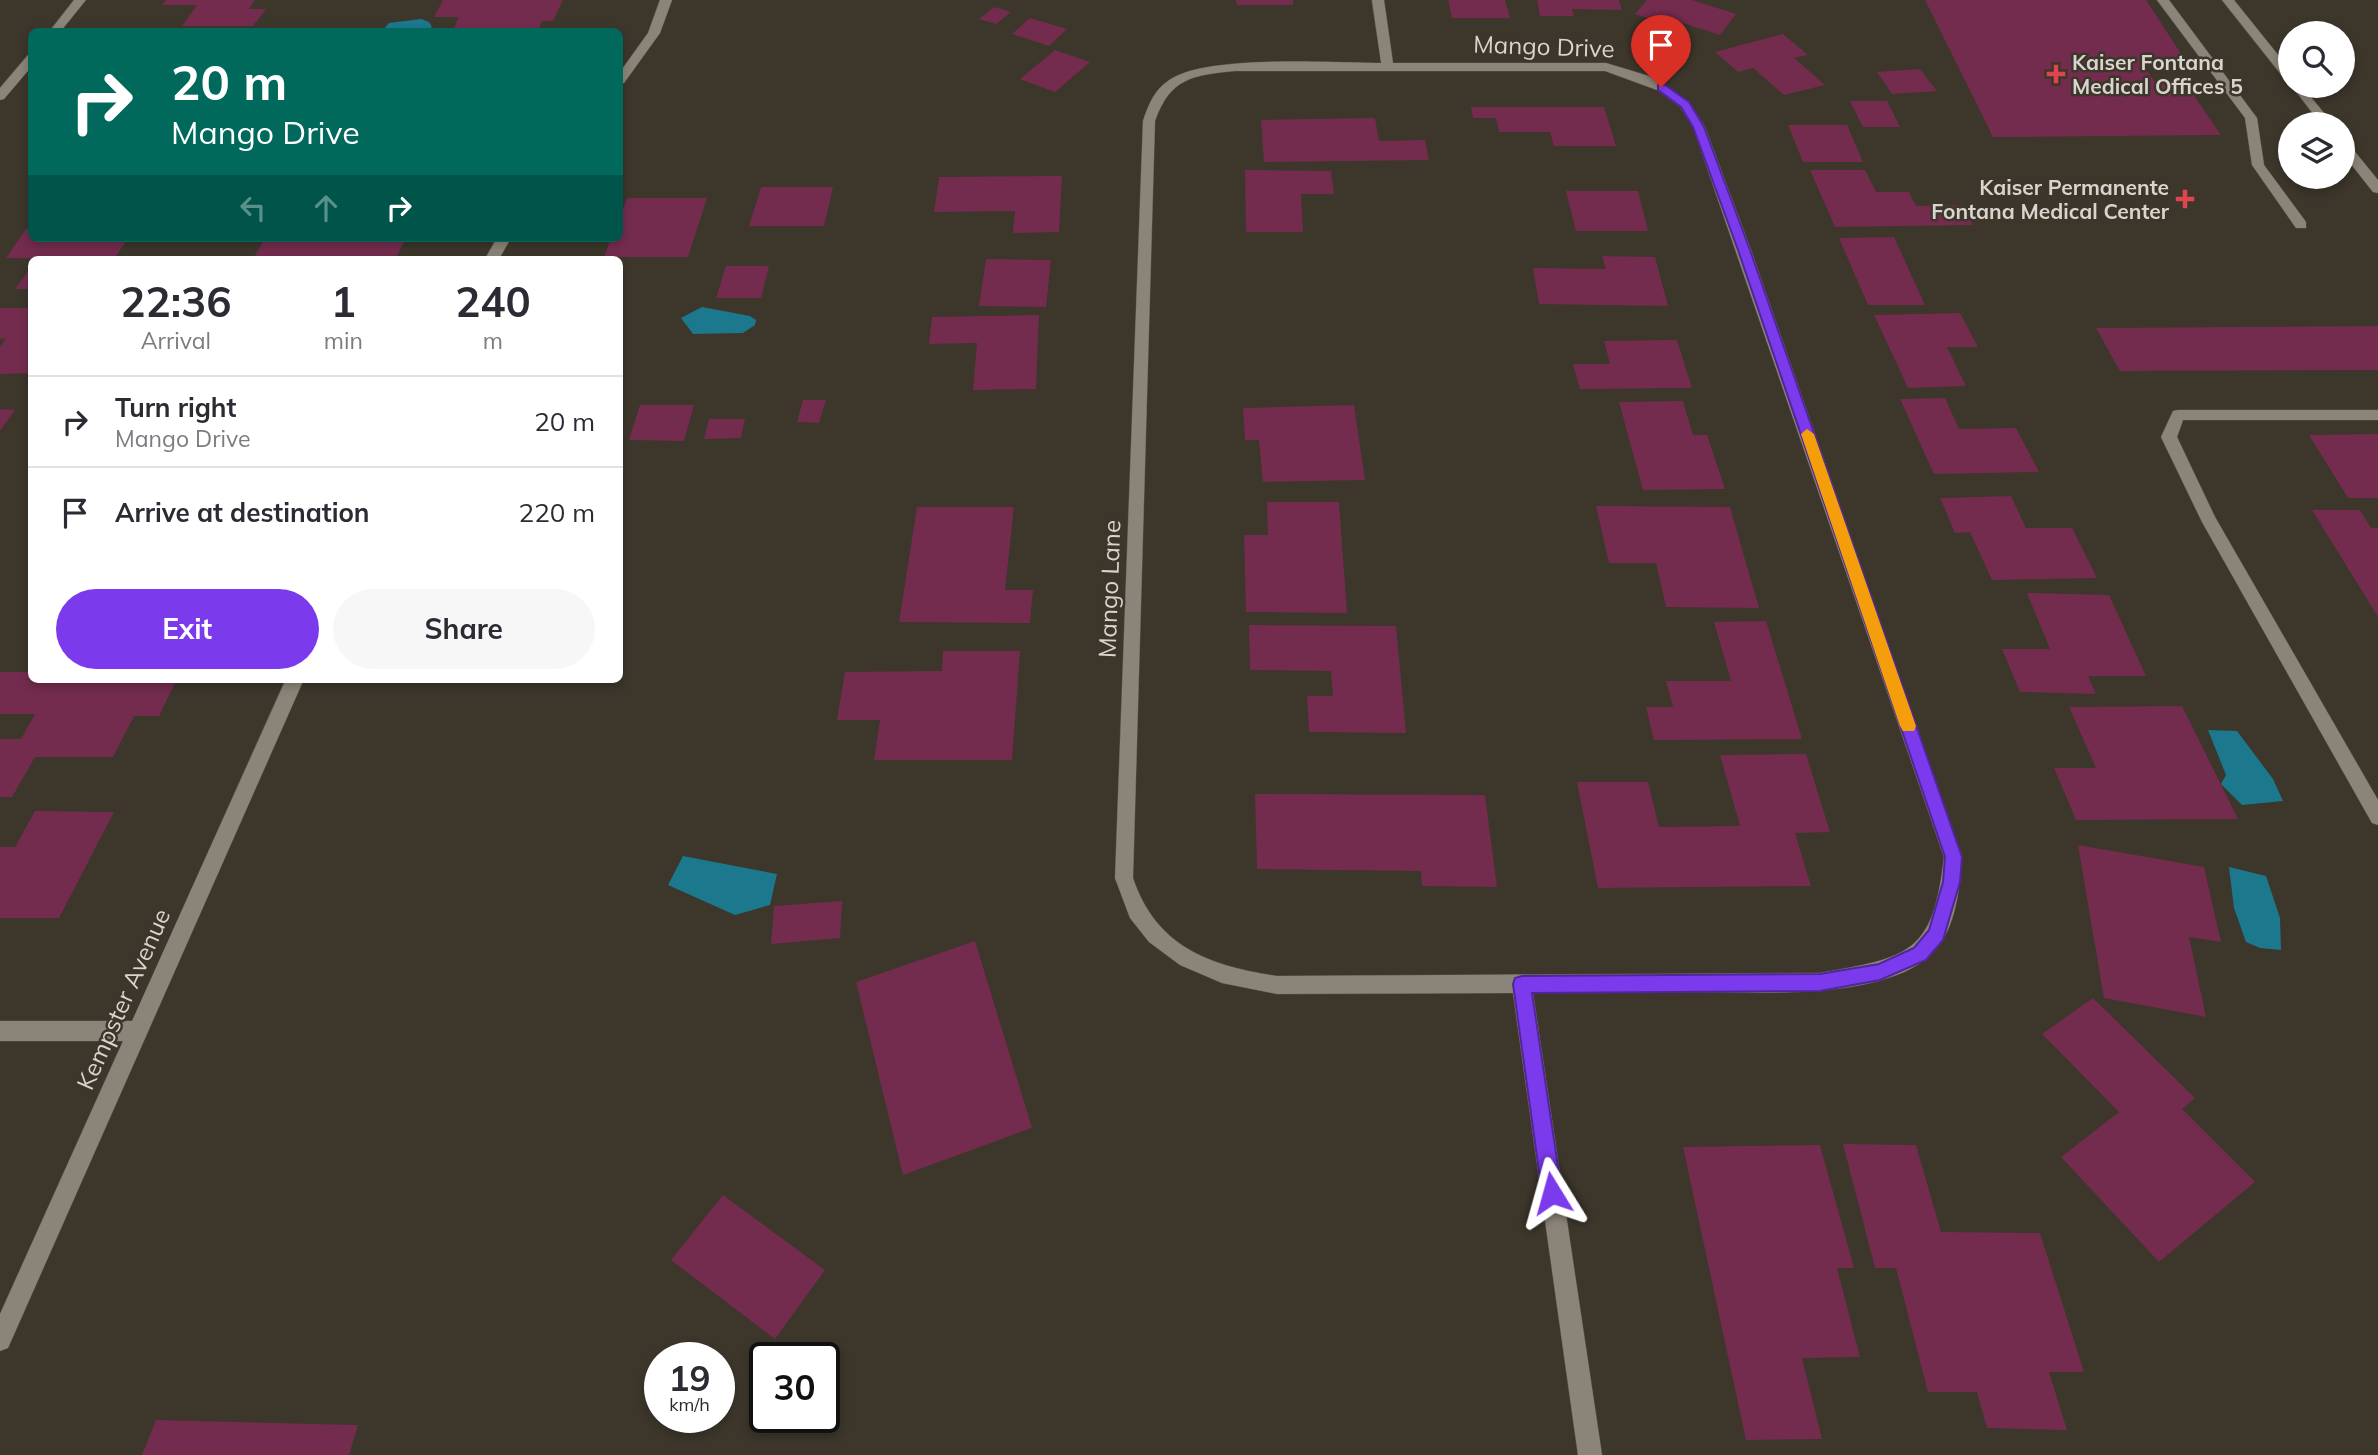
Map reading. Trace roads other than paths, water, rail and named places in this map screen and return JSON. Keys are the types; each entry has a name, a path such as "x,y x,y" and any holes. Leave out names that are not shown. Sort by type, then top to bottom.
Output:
{"street":[{"path":"57,28 80,0"},
{"path":"623,76 654,33 666,0"},
{"path":"1378,0 1387,66"},
{"path":"2163,0 2250,118 2258,165 2301,225"},
{"path":"2228,0 2278,63"},
{"path":"0,96 28,63"},
{"name":"Mango Lane","path":"1387,66 1235,67 1204,70 1179,77 1160,94 1153,106 1149,134 1124,878 1131,901 1143,922 1167,944 1213,971 1243,981 1277,985 1522,984"},
{"name":"Mango Drive","path":"1387,66 1606,67 1645,79 1685,105 1699,127 1744,250 1953,857 1952,882 1937,935 1920,954 1880,972 1820,982 1522,984"},
{"path":"2306,98 2317,112"},
{"path":"2355,160 2378,189"},
{"path":"2378,415 2178,415 2169,437 2208,518 2378,817"},
{"name":"Kempster Avenue","path":"0,1340 293,683"},
{"path":"1522,984 1590,1455"},
{"path":"0,1031 137,1031"}],"water":[{"path":"421,19 429,22 432,27 385,28 389,23"},
{"path":"702,307 750,316 756,320 755,325 743,333 693,334 681,318"},
{"path":"2208,730 2237,731 2273,779 2283,801 2242,805 2221,784 2226,775"},
{"path":"683,856 777,874 770,905 735,915 668,885"},
{"path":"2229,867 2266,876 2280,918 2281,950 2260,948 2246,942 2234,908"}],"place":[{"name":"Kaiser Fontana Medical Offices 5","path":"2056,74"},
{"name":"Kaiser Permanente Fontana Medical Center","path":"2185,199"}]}
